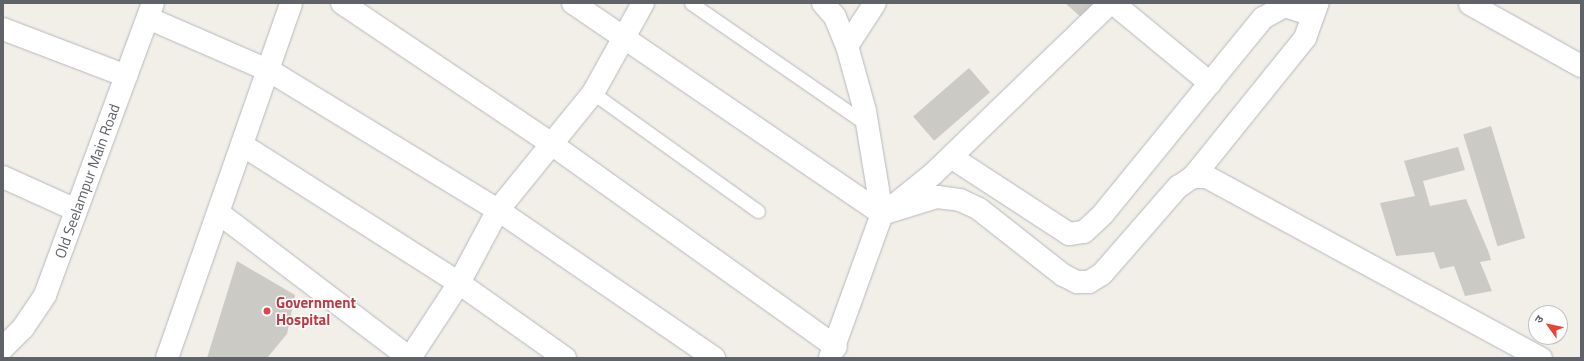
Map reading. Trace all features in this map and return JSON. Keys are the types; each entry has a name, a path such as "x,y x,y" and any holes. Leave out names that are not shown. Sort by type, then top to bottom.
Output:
{"street":[{"path":"167,358 244,146 270,71 291,3"},
{"path":"342,3 550,143 833,353 882,214 868,125 848,46 836,17 823,3"},
{"path":"573,3 622,39 882,214"},
{"path":"220,214 410,358 460,283 498,210 550,143 593,94 643,3"},
{"path":"848,46 875,3"},
{"path":"882,214 951,157 1112,3 1210,83"},
{"path":"1470,4 1581,66"},
{"path":"882,214 937,197 960,200 979,209 1063,275 1077,282 1090,282 1102,274 1178,187 1193,177 1305,38 1316,9 1285,6 1263,18 1084,232 1069,234 951,157"},
{"path":"156,15 270,71 498,210 714,358"},
{"name":"Old Seelampur Main Road","path":"3,348 24,328 44,295 126,76 156,15"},
{"path":"3,29 126,76"},
{"path":"244,146 460,283 565,358"},
{"path":"3,177 76,210"},
{"path":"1193,177 1207,177 1225,185 1541,358"}],"lane":[{"path":"691,3 868,125"},
{"path":"593,94 758,211"}],"building":[{"path":"1065,3 1096,3 1082,18"},
{"path":"969,68 990,92 934,141 913,117"},
{"path":"1491,126 1525,238 1497,246 1463,134"},
{"path":"1458,147 1465,170 1423,181 1430,206 1466,199 1489,253 1491,260 1480,262 1492,291 1465,296 1454,266 1440,269 1434,252 1396,256 1380,203 1415,196 1404,161"},
{"path":"237,261 295,295 287,334 267,358 207,358"}],"place":[{"name":"Government Hospital","path":"267,311"}]}
